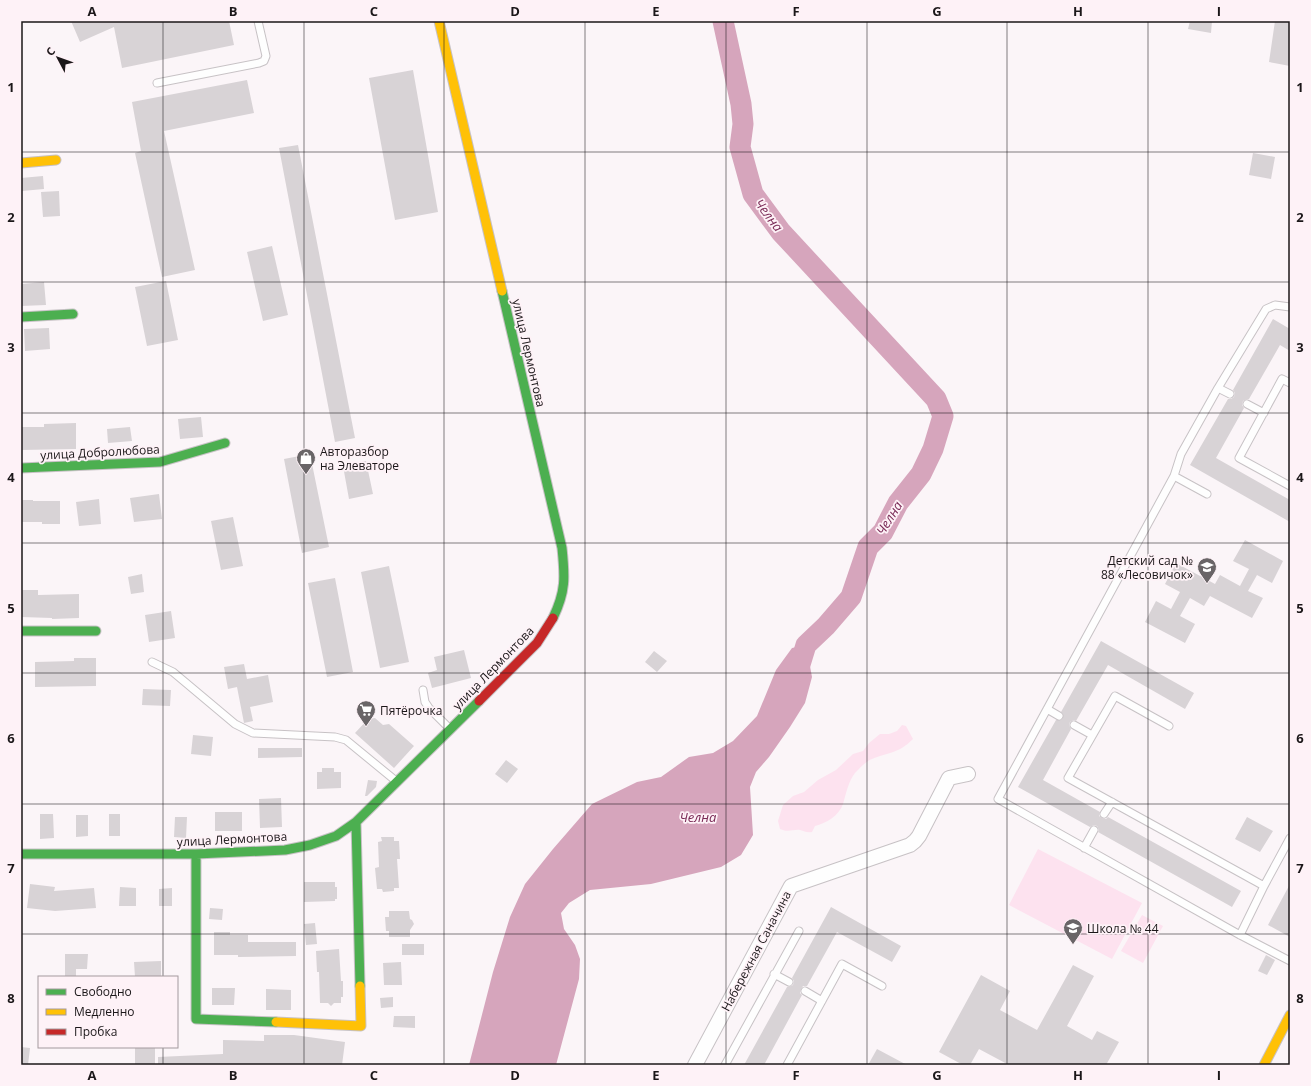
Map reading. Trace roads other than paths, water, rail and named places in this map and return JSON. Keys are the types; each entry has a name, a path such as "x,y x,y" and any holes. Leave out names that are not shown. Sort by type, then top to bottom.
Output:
{"street":[{"name":"улица Лермонтова","path":"21,854 196,854 285,850 310,845 336,836 356,822 537,643 553,619 563,596 565,576 562,548 439,21"},
{"path":"21,163 56,160"},
{"path":"21,317 73,314"},
{"name":"улица Добролюбова","path":"21,468 160,462 225,443"},
{"path":"21,631 96,631"},
{"name":"Набережная Саначина","path":"695,1065 791,886 910,845 919,836 949,778 968,774"},
{"path":"196,854 196,1018 360,1026 356,822"},
{"path":"1264,1065 1290,1015"}],"lane":[{"path":"157,84 264,61 266,56 258,21"},
{"path":"1290,307 1275,305 1266,309 1218,388 1181,454 1174,476 998,799 1240,935 1290,961"},
{"path":"1290,383 1282,379 1239,458 1290,486"},
{"path":"1218,388 1230,394"},
{"path":"1247,404 1264,413"},
{"path":"1174,476 1207,494"},
{"path":"152,662 173,672 235,724 253,733 335,737 346,740 397,782"},
{"path":"423,690 425,702 429,708 450,729"},
{"path":"1169,726 1115,696 1068,778 1264,886"},
{"path":"1047,709 1059,716"},
{"path":"1074,725 1092,735"},
{"path":"1104,814 1112,802"},
{"path":"1084,848 1094,830"},
{"path":"1240,935 1290,838"},
{"path":"725,1065 799,931"},
{"path":"787,1065 842,964 882,986"},
{"path":"774,974 790,982"},
{"path":"805,991 822,1001"}],"water":[{"name":"Челна","path":"806,645 812,677 805,703 769,757 756,772 750,787 753,835 741,855 721,867 651,884 590,890 569,903 561,913 564,929 575,945 580,959 579,979 556,1065 469,1065 493,972 510,917 525,884 553,849 592,804 637,782 661,777 689,757 713,753 733,741 757,716 776,670 792,648"}],"waterway":[{"name":"Челна","path":"723,21 741,104 743,124 740,147 753,194 781,232 936,399 943,416 933,449 921,474 898,503 883,532 868,547 851,597 826,626 806,645 798,671"}],"place":[{"name":"Авторазбор на Элеваторе","path":"306,475"},
{"name":"Детский сад № 88 «Лесовичок»","path":"1207,584"},
{"name":"Пятёрочка","path":"366,727"},
{"name":"Школа № 44","path":"1073,945"}]}
